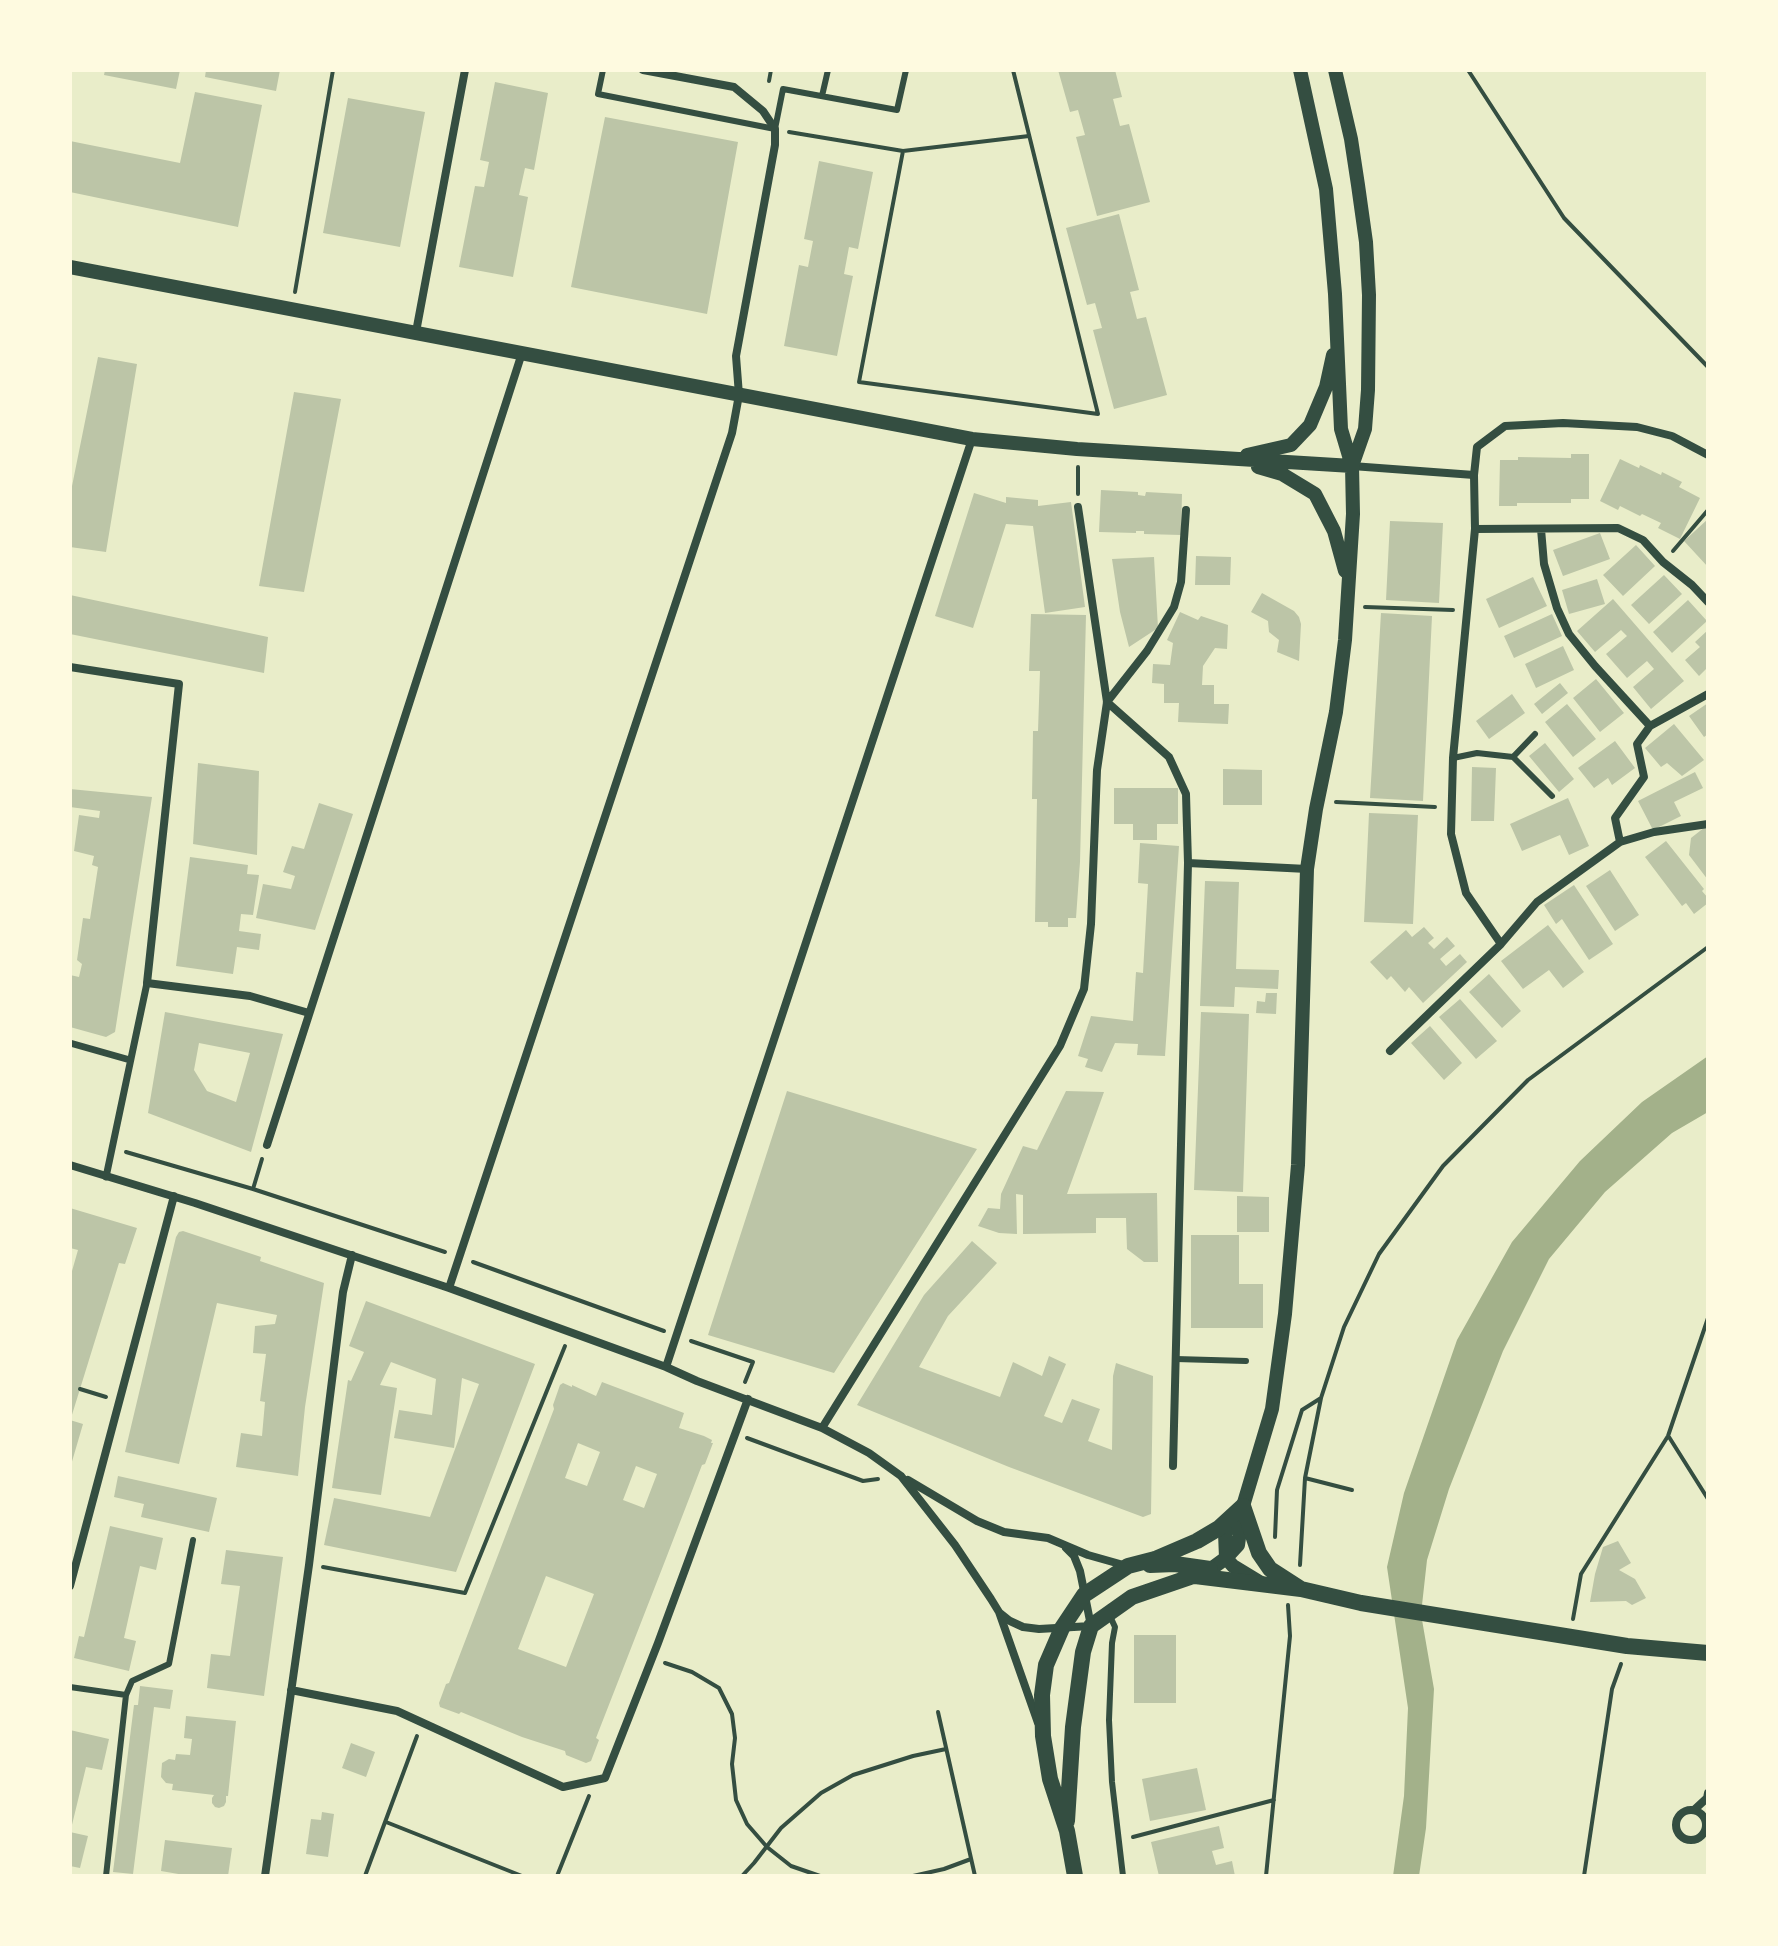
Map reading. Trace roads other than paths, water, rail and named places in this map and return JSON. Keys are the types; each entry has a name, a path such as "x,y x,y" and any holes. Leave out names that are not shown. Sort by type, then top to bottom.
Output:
{"main road":[{"path":"1075,1876 1067,1831 1050,1779 1043,1736 1042,1695 1046,1665 1062,1628 1084,1595 1128,1566 1155,1559 1197,1541 1219,1528 1243,1506 1259,1553 1294,1594"},
{"path":"1128,1566 1175,1564 1294,1594 1627,1646 1708,1653"},
{"path":"1067,1831 1073,1727 1083,1652 1091,1626 1132,1597 1203,1573"}],"street":[{"path":"416,332 465,70"},
{"path":"449,1288 732,433 739,395 736,356 775,145 775,129 763,111 734,87 688,74 643,70"},
{"path":"1203,1573 1226,1558 1238,1545 1243,1506 1272,1409 1285,1314 1298,1165 1307,869 1336,712 1347,607 1353,514 1352,466 1341,429 1335,294 1326,189 1300,70"},
{"path":"1335,70 1351,139 1366,242 1369,295 1365,429 1352,466"},
{"path":"70,267 972,439 1077,449 1474,475"},
{"path":"1230,459 1291,445 1310,425 1326,387 1336,339"},
{"path":"267,1145 522,352"},
{"path":"1501,944 1466,893 1451,834 1453,758 1475,529 1477,447 1505,426 1563,423 1637,427 1672,436 1708,455"},
{"path":"666,1367 972,439"},
{"path":"1230,459 1282,474 1315,494 1334,531 1348,581"},
{"path":"822,1428 1060,1046 1084,989 1091,924 1097,770 1107,702 1078,507"},
{"path":"1107,702 1147,651 1174,607 1181,582 1186,510"},
{"path":"1475,529 1618,528 1643,540 1708,602"},
{"path":"1541,529 1544,564 1557,608 1569,634 1650,726"},
{"path":"70,667 179,684 147,983 106,1177"},
{"path":"1620,842 1615,818 1644,777 1637,744 1650,726 1708,694"},
{"path":"1107,702 1169,757 1186,794 1188,863 1173,1466"},
{"path":"1390,1051 1501,944 1537,902 1620,842 1654,832 1708,824"},
{"path":"1188,863 1307,869"},
{"path":"147,983 250,996 309,1013"},
{"path":"70,1043 130,1060"},
{"path":"70,1165 352,1255 666,1367 822,1428 869,1453 901,1476 977,1521 1004,1532 1048,1538 1128,1566"},
{"path":"70,1586 174,1196"},
{"path":"265,1876 309,1565 343,1292 352,1255"},
{"path":"291,1690 397,1711 563,1787 600,1779 652,1658 748,1399"},
{"path":"901,1476 955,1545 999,1612 1043,1736"},
{"path":"999,1612 1023,1627 1091,1626 1080,1571 1074,1556 1062,1545"},
{"path":"1226,1558 1233,1566 1264,1584"},
{"path":"1694,1810 1707,1798 1708,1793"}],"lane":[{"path":"603,70 598,94 775,129 783,89 897,110 906,70"},
{"path":"822,96 828,70"},
{"path":"1513,757 1535,734"},
{"path":"1453,758 1477,753 1513,757 1552,796"},
{"path":"1176,1359 1246,1361"},
{"path":"106,1876 126,1695 132,1681 169,1664 193,1540"},
{"path":"1109,1612 1115,1627 1109,1720 1112,1782 1123,1876"},
{"path":"70,1687 126,1695"}]}
